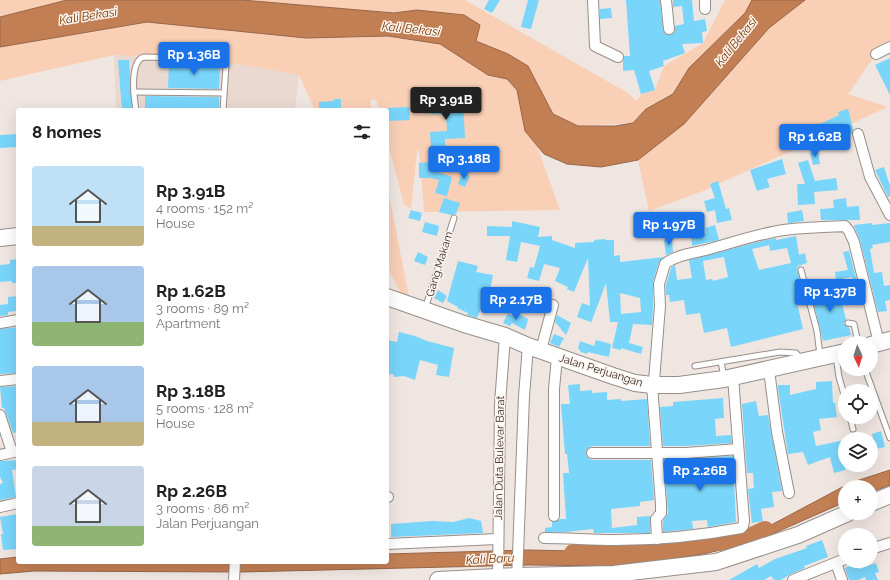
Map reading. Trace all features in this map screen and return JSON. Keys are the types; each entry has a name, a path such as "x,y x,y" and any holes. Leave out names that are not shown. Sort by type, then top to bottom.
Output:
{"main road":[{"path":"0,238 16,236"},
{"name":"Jalan Perjuangan","path":"389,298 464,324 504,336 557,357 635,383 672,385 727,378 769,370 838,353"},
{"path":"878,500 890,495"},
{"path":"438,580 498,575 614,574 716,562 798,535 838,517"}],"street":[{"path":"593,0 595,46 618,56"},
{"path":"666,0 669,29"},
{"path":"876,54 890,47"},
{"path":"858,134 870,178 890,215"},
{"path":"657,539 656,519 660,513 661,504 652,385 654,381 660,306 660,284 665,264 680,257 783,230 815,227 847,227 854,242 880,343"},
{"name":"Jalan Duta Bulevar Barat","path":"517,575 524,396 534,348 553,305"},
{"path":"0,323 16,320"},
{"name":"Jalan Duta Bulevar Barat","path":"498,575 497,543 500,404 504,336"},
{"path":"554,516 554,389 557,357"},
{"path":"769,370 777,432 789,493"},
{"path":"544,538 617,540 657,539 709,534 741,528 744,521 738,450 727,378"},
{"path":"0,382 16,379"},
{"path":"0,415 8,439 15,452 0,455"},
{"path":"8,439 16,437"},
{"path":"592,454 657,454 738,450"},
{"path":"0,507 16,503"},
{"path":"389,544 497,543"},
{"path":"878,547 890,543"},
{"path":"793,580 817,576 838,562"},
{"path":"235,564 235,578"},
{"path":"841,568 842,580"}],"lane":[{"path":"136,108 134,78 139,61 144,57 222,60 226,64 223,108"},
{"path":"134,92 224,93"},
{"name":"Gang Makam","path":"425,310 454,218"},
{"path":"801,270 819,331 820,357"},
{"path":"848,323 854,324 857,336"},
{"path":"695,366 780,352 790,352 796,354 802,362"},
{"path":"721,362 727,378"},
{"path":"868,376 890,438"},
{"path":"852,424 853,429"}],"shaded area":[{"path":"0,0 67,0 0,17"},
{"path":"245,0 465,0 628,93 637,101 641,94 655,90 664,66 703,43 725,0 752,0 745,13 689,68 674,94 646,109 633,123 578,126 553,114 528,66 508,54 476,41 417,10 394,13"},
{"path":"805,0 890,0 890,47 876,54 848,94 888,107 703,191 649,211 638,160 684,124 769,28"},
{"path":"147,22 306,38 388,36 440,44 488,75 507,79 517,90 560,210 424,212 419,149 417,151 411,209 404,204 389,148 389,108 378,108 376,100 373,99 370,101 372,108 314,108 299,75 225,62 114,55 0,81 0,47"},
{"path":"114,55 225,62 299,75 295,108 116,108"},
{"path":"389,195 409,297 400,292 389,269"}],"water":[{"name":"Kali Bekasi","path":"67,0 242,0 394,13 417,10 464,15 480,25 476,41 508,54 528,66 553,114 578,126 615,126 633,123 646,109 673,94 689,68 745,13 752,0 805,0 769,28 684,124 638,160 601,167 567,164 544,154 525,131 517,90 507,79 488,75 440,44 388,36 306,38 147,22 0,47 0,17"},
{"path":"890,470 890,485 878,489 878,480 859,480"},
{"path":"838,489 838,505 770,535 743,545 703,554 624,566 530,565 241,572 34,571 0,574 0,559 16,557 16,564 389,564 389,554 528,550 622,552 702,548 743,540"}],"building":[{"path":"489,0 500,0 492,13 484,9"},
{"path":"528,0 539,0 531,29 521,27"},
{"path":"626,0 660,0 663,30 664,33 669,35 675,32 675,26 684,24 682,6 673,7 673,0 692,0 694,21 705,19 707,31 702,32 703,43 682,44 685,53 663,61 664,66 649,71 655,90 641,94 634,70 623,71 624,56 630,56"},
{"path":"611,8 612,18 600,19 600,9"},
{"path":"890,58 890,95 875,65"},
{"path":"118,60 129,60 132,108 122,108"},
{"path":"169,63 220,64 219,89 168,88"},
{"path":"145,96 219,97 219,108 145,108"},
{"path":"334,99 341,99 341,108 319,108 319,102 334,101"},
{"path":"424,100 463,103 465,138 445,139 445,147 431,148 430,132 447,131 446,115 423,113"},
{"path":"409,107 410,120 389,121 389,108 387,108"},
{"path":"848,109 853,129 852,134 845,136 843,129 818,142 811,129 819,123 820,124 839,115 838,112"},
{"path":"16,134 16,147 0,148 0,135"},
{"path":"818,151 820,164 813,165 810,153"},
{"path":"782,159 786,174 767,179 770,187 757,191 750,170"},
{"path":"808,160 815,181 836,178 838,190 814,192 815,204 798,205 797,184 805,184 798,163"},
{"path":"429,162 429,169 452,177 447,196 435,193 439,180 419,178 419,163"},
{"path":"884,167 890,186 890,196 888,197 875,170"},
{"path":"462,173 470,176 465,187 458,184"},
{"path":"718,181 726,209 729,208 732,220 717,223 715,210 707,212 704,201 715,198 710,184"},
{"path":"444,198 460,203 456,214 451,215 439,212"},
{"path":"846,198 847,207 859,206 860,220 821,220 820,209 834,208 833,200"},
{"path":"411,210 422,213 420,221 408,218"},
{"path":"802,210 804,221 788,223 787,213"},
{"path":"512,221 540,227 538,237 552,236 552,240 575,248 575,243 594,242 594,240 605,239 614,240 614,256 620,255 620,262 664,257 659,262 653,282 652,325 633,324 629,343 643,347 641,354 621,348 621,350 612,348 618,322 610,322 606,283 591,323 577,317 582,303 590,306 588,258 574,292 567,289 568,287 555,281 560,268 544,264 539,281 527,278 530,267 534,268 540,246 521,242 517,262 506,260 510,236 487,236 487,226 512,227","holes":["620,293 640,298 641,312 621,314"]},
{"path":"425,222 439,226 437,236 422,232"},
{"path":"872,223 872,225 890,223 890,242 872,245 873,248 870,249 874,273 882,272 884,286 890,285 890,300 885,301 887,311 878,312 860,240 854,225"},
{"path":"715,225 719,240 692,246 691,235 706,233 705,228"},
{"path":"796,236 799,255 805,253 807,263 798,266 797,269 804,296 796,298 803,329 731,347 727,328 704,333 700,313 686,315 684,300 670,302 669,295 666,295 666,285 671,268 675,265 677,280 692,278 689,260 766,240 776,238 776,240","holes":["769,245 770,251 787,248 791,263 759,270 752,249","724,257 728,277 713,281 712,279 706,280 703,261"]},
{"path":"672,239 673,252 666,255 664,240"},
{"path":"849,251 859,289 855,290 852,277 836,280 835,272 848,270 843,252"},
{"path":"418,252 428,257 425,265 414,261"},
{"path":"16,259 16,283 12,283 12,281 0,282 0,265 10,264 10,260"},
{"path":"458,261 478,266 476,272 493,275 490,290 498,293 495,305 484,302 477,318 467,315 468,313 447,301"},
{"path":"837,285 846,319 844,324 849,327 851,335 838,336 838,338 823,341 811,292"},
{"path":"438,290 447,296 443,303 434,298"},
{"path":"16,296 16,311 8,312 8,315 0,316 0,305 8,304 8,297"},
{"path":"515,312 528,319 525,330 512,323 510,326 503,323 508,313 513,316"},
{"path":"557,315 571,323 566,335 555,322"},
{"path":"16,327 16,373 0,374 0,329"},
{"path":"399,332 454,348 449,377 436,375 438,365 420,360 415,380 404,376 394,377 393,374 389,375 389,340 397,342"},
{"path":"554,334 564,338 559,347 550,343"},
{"path":"596,340 611,344 609,357 588,352 587,354 581,352 578,348 580,341 594,346"},
{"path":"832,381 833,403 835,403 837,417 819,419 821,430 813,432 816,446 838,441 838,472 834,473 830,457 808,465 803,452 788,454 778,385 790,385 790,395 816,389 816,382"},
{"path":"580,384 580,391 592,390 592,393 607,392 607,400 621,399 621,401 647,399 650,446 592,446 587,449 586,453 588,458 592,460 651,460 654,500 640,502 640,506 611,509 612,528 637,525 637,517 651,516 650,533 594,533 593,529 566,532 545,532 545,528 552,527 552,522 560,519 566,519 563,473 569,473 567,454 565,454 561,404 570,404 568,385"},
{"path":"16,386 16,432 13,433 4,408 2,408 0,387"},
{"path":"723,398 724,418 715,419 716,436 731,435 732,443 663,446 660,407 673,406 673,402"},
{"path":"756,401 759,416 768,415 782,491 772,492 774,507 761,509 763,521 752,523 748,489 754,488 753,473 747,473 742,404"},
{"path":"881,431 885,447 878,449 878,432"},
{"path":"733,456 736,522 708,527 707,520 692,521 693,529 663,532 663,521 668,513 664,460"},
{"path":"16,460 16,469 12,470 16,497 0,500 0,484 3,483 0,477 0,461"},
{"path":"16,514 16,549 3,550 1,534 3,534 0,517"},
{"path":"469,518 481,521 483,533 391,537 391,524 432,521 453,522"},
{"path":"822,540 828,557 804,566 805,568 781,580 774,580 771,576 764,580 729,580 757,564 759,568 775,559 807,548 806,546"},
{"path":"845,568 878,568 879,572 875,573 878,580 866,580 865,577 858,580 849,580"}],"waterway":[{"name":"Kali Baru","path":"573,553 743,540 765,530"}]}
